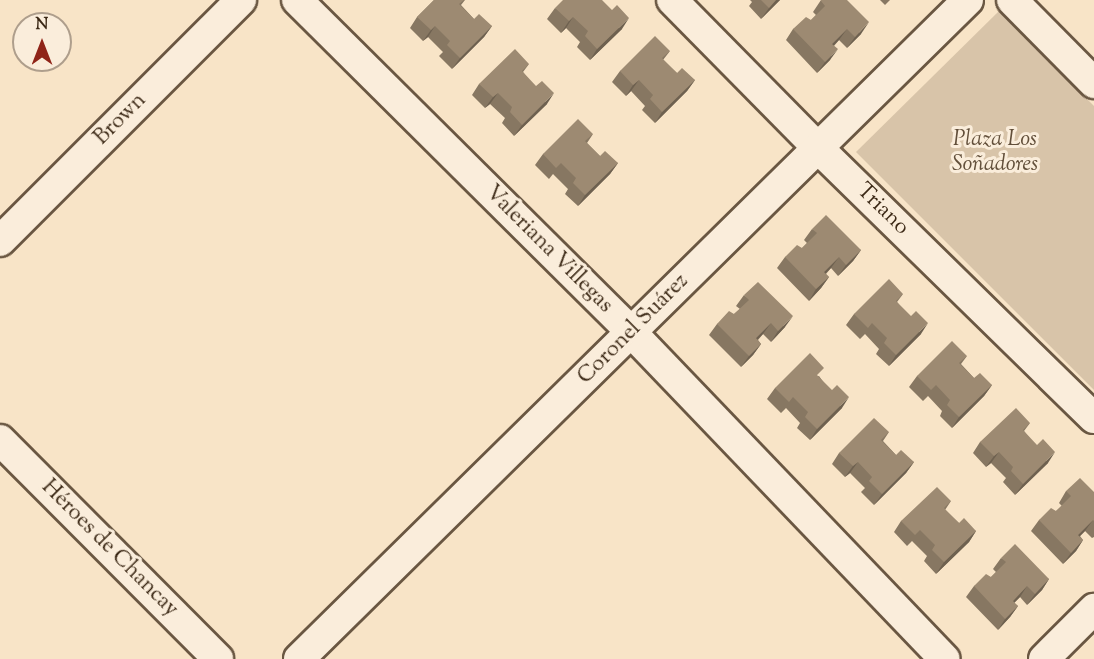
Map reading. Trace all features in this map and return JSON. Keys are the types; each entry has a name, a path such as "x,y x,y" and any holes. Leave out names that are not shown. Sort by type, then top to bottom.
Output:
{"street":[{"name":"Brown","path":"0,240 241,0"},
{"name":"Valeriana Villegas","path":"297,0 631,332 945,659"},
{"name":"Triano","path":"672,0 818,148 1094,418"},
{"name":"Coronel Suárez","path":"299,659 968,0"},
{"path":"1012,0 1094,83"},
{"name":"Héroes de Chancay","path":"0,440 218,659"},
{"path":"1044,659 1094,609"}],"green space":[{"name":"Plaza Los Soñadores","path":"999,11 1094,106 1094,390 856,152"}],"building":[{"path":"434,0 464,0 459,4 474,19 479,14 492,26 460,58 447,45 450,41 435,26 431,30 417,17"},
{"path":"563,0 602,0 612,10 617,5 629,18 597,49 585,36 588,31 573,17 569,21 555,8"},
{"path":"761,0 776,0 769,8"},
{"path":"821,0 847,0 869,22 855,37 847,29 832,44 838,49 825,62 793,29 806,17 811,20 825,6"},
{"path":"655,36 670,51 662,58 677,73 682,68 695,80 662,112 650,99 653,95 639,80 633,85 620,71"},
{"path":"515,49 529,64 522,71 536,86 542,81 554,93 522,125 510,112 512,107 498,93 493,97 479,84"},
{"path":"578,119 593,134 585,141 600,156 605,151 618,163 585,195 573,183 576,178 561,163 556,168 543,154"},
{"path":"826,215 861,250 846,265 839,257 824,272 829,277 816,289 785,257 797,245 802,248 817,233 812,229"},
{"path":"889,279 903,294 896,301 911,316 916,311 928,323 896,355 884,343 887,338 872,323 868,328 854,314"},
{"path":"758,282 793,316 778,331 771,323 756,338 761,344 749,356 717,324 729,311 734,314 749,300 744,295"},
{"path":"952,341 967,356 959,363 974,378 980,373 992,385 959,417 947,405 950,400 936,385 931,390 917,376"},
{"path":"810,353 824,368 817,375 832,390 837,385 849,397 817,429 805,417 808,412 793,397 789,402 775,388"},
{"path":"1016,408 1030,423 1023,430 1037,445 1043,439 1055,452 1023,484 1011,471 1013,467 999,452 994,456 980,442"},
{"path":"874,418 889,432 881,440 896,455 901,450 914,462 882,494 869,481 872,477 858,462 853,466 839,453"},
{"path":"1080,478 1094,492 1094,521 1078,535 1083,540 1071,553 1039,520 1051,508 1056,511 1071,496 1066,491"},
{"path":"937,487 951,501 944,508 959,523 964,518 976,531 944,562 932,550 935,545 920,530 915,535 901,521"},
{"path":"1015,544 1049,579 1035,594 1027,586 1013,601 1018,606 1005,619 974,586 986,574 991,577 1006,562 1001,558"}]}
